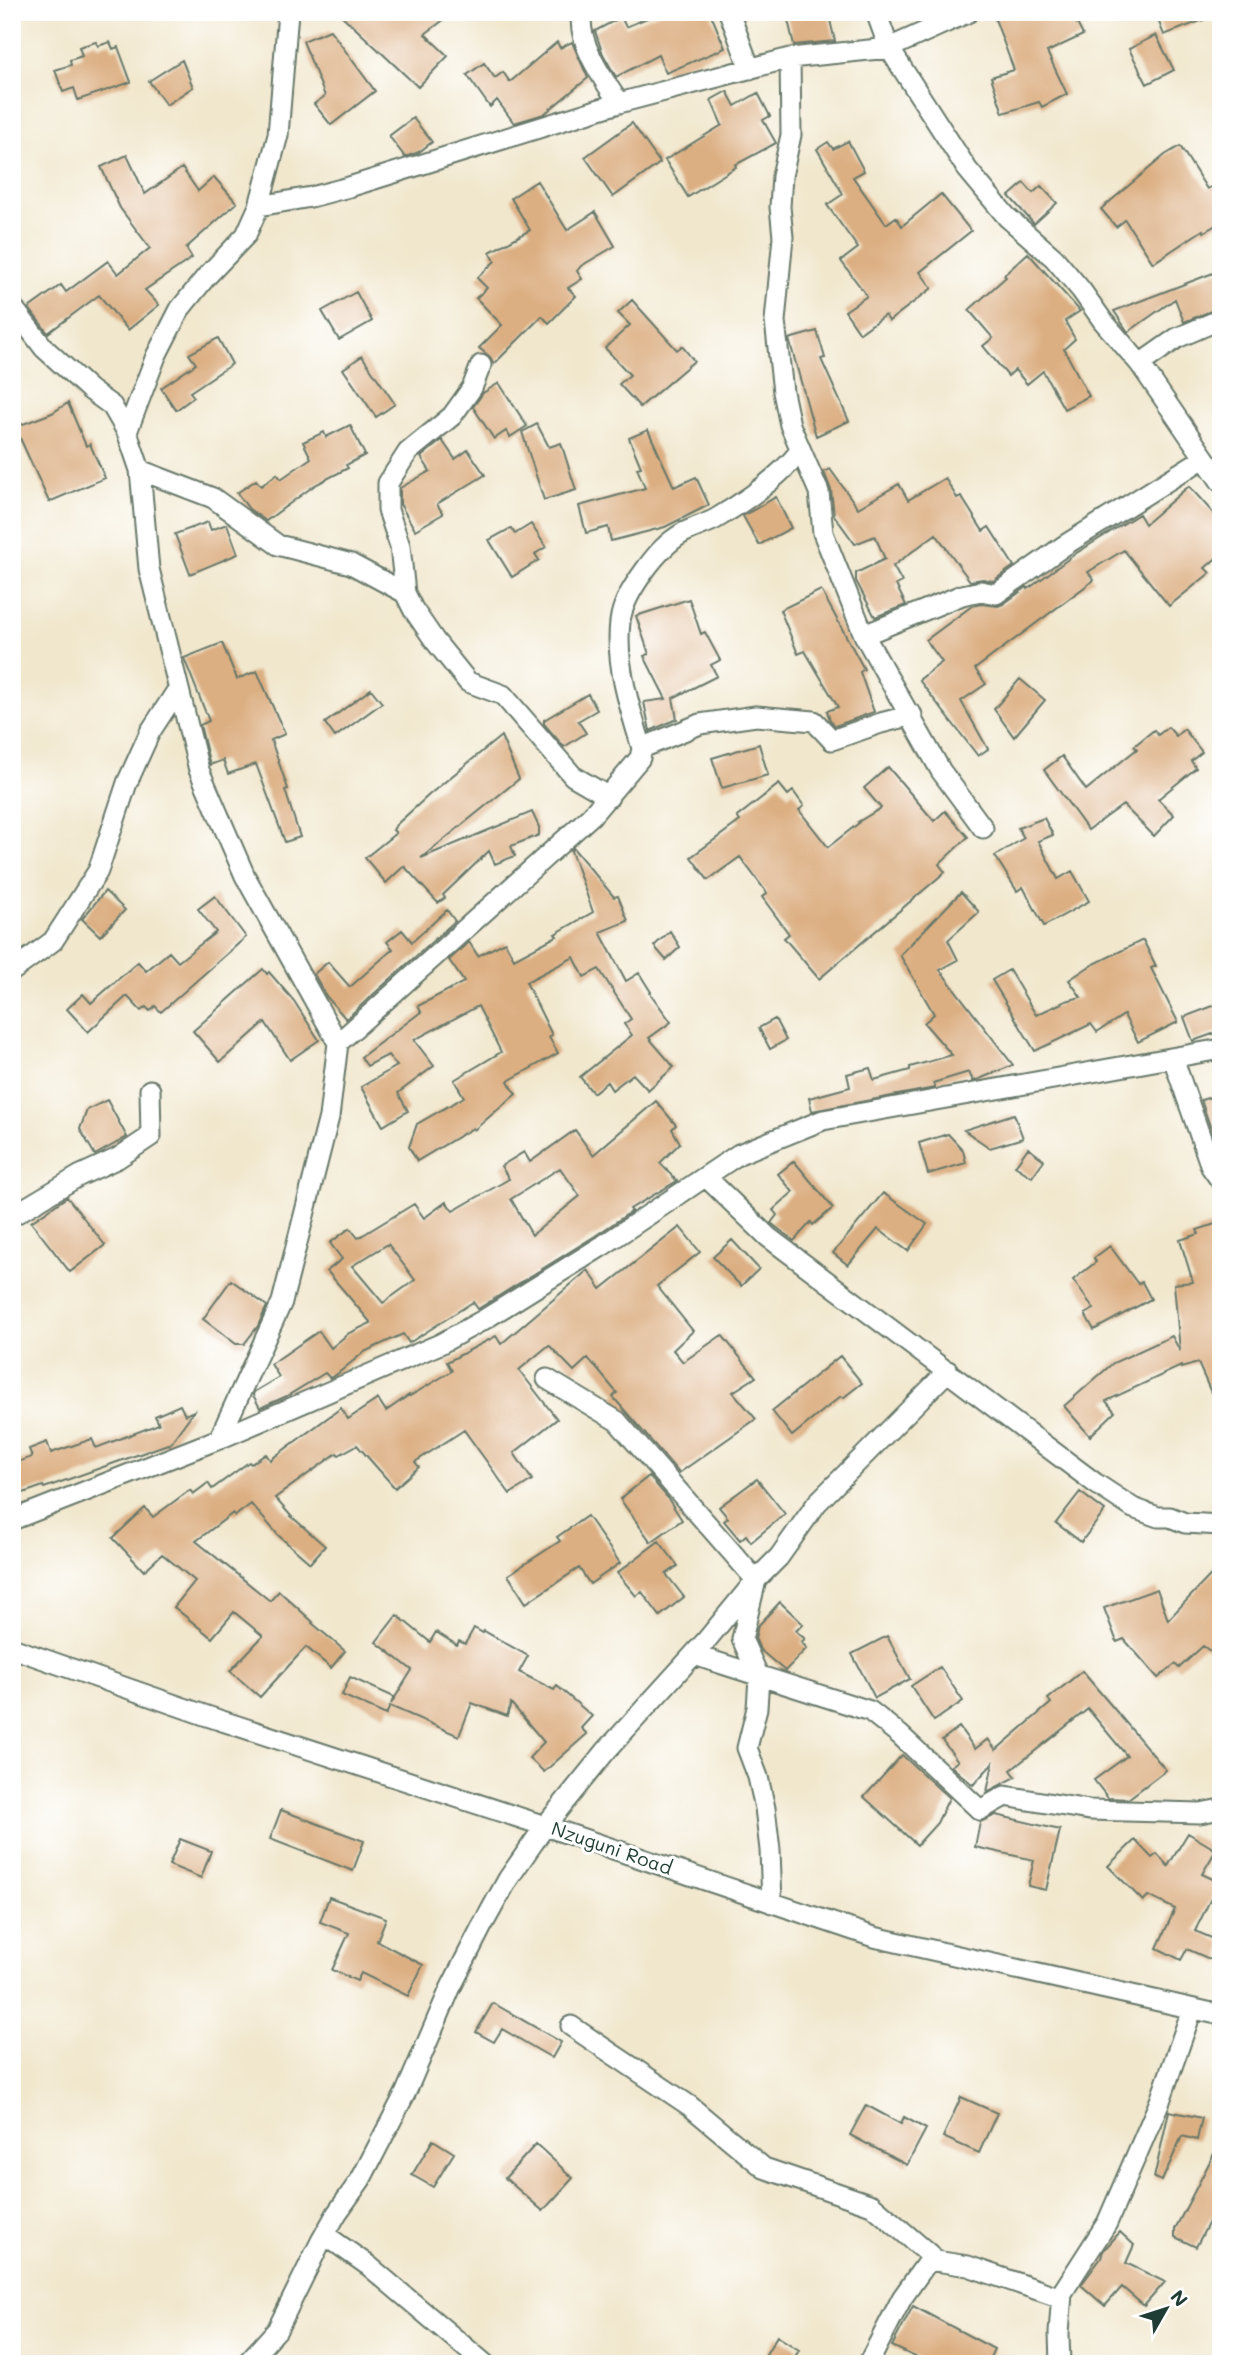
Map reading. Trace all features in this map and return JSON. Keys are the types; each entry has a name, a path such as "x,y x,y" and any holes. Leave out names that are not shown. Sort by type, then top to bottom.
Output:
{"street":[{"path":"127,432 156,356 180,309 246,235 259,206 278,135 288,12"},
{"path":"582,12 579,26 599,72 619,103"},
{"path":"729,12 750,69"},
{"path":"876,12 889,48 967,169 1007,217 1054,258 1140,364 1221,482"},
{"path":"259,206 311,197 372,180 619,103 790,58 889,48 969,12"},
{"path":"790,58 791,135 782,176 780,207 783,237 775,321 783,392 790,425 819,492 823,533 864,635 912,715 941,771 983,828"},
{"path":"12,306 44,348 90,390 112,406 127,432 141,470 149,569 199,769 245,876 338,1043 330,1117 282,1302 219,1439"},
{"path":"1140,364 1177,338 1221,319"},
{"path":"481,365 472,388 453,416 408,452 388,483 388,510 400,545 405,593 435,641 468,682 503,695 573,776 609,797"},
{"path":"338,1043 582,825 640,758 642,748 625,682 620,645 620,620 631,589 661,549 684,533 717,518 737,505 777,475 800,451"},
{"path":"864,635 962,595 981,591 996,594 1065,545 1204,458"},
{"path":"141,470 214,498 278,545 351,564 405,593"},
{"path":"12,971 53,941 98,871 127,783 150,732 178,689"},
{"path":"642,748 700,724 756,716 814,721 832,740 912,715"},
{"path":"12,1520 219,1439 440,1345 602,1246 739,1154 823,1120 1221,1049"},
{"path":"1173,1058 1211,1167 1221,1181"},
{"path":"12,1216 79,1176 118,1158 151,1136 150,1090"},
{"path":"706,1177 768,1237 829,1285 1095,1483 1133,1508 1158,1517 1170,1517 1185,1524 1221,1525"},
{"path":"246,2364 277,2330 337,2213 361,2179 407,2092 450,1989 481,1928 508,1879 545,1826 606,1751 694,1655 755,1580 779,1557 817,1503 948,1371"},
{"path":"547,1379 617,1421 755,1580"},
{"path":"755,1580 742,1639 759,1677 756,1717 747,1748 758,1777 765,1808 771,1850 772,1903"},
{"name":"Nzuguni Road","path":"12,1648 207,1716 874,1937 1221,2015"},
{"path":"694,1655 870,1711 900,1735 980,1810 1005,1796 1089,1810 1200,1813 1221,1809"},
{"path":"1060,2364 1060,2298 1071,2277 1095,2245 1111,2214 1160,2101 1192,2010"},
{"path":"571,2026 690,2106 764,2168 872,2205 929,2254 929,2260 902,2298 868,2364"},
{"path":"325,2235 369,2266 485,2364"},
{"path":"929,2260 968,2266 1060,2298"}],"building":[{"path":"338,12 454,12 425,34 448,56 418,87"},
{"path":"661,12 710,12 725,48 666,73 658,55 616,77 603,54 595,31 621,17 626,27"},
{"path":"786,12 828,12 835,41 794,45"},
{"path":"1012,12 1071,12 1083,35 1047,52 1067,94 1042,107 1039,102 1003,113 991,77 1014,70 995,19"},
{"path":"1155,12 1218,12 1219,14 1164,35"},
{"path":"330,30 375,91 331,125 314,104 325,96 303,41"},
{"path":"1156,35 1174,70 1147,84 1129,49"},
{"path":"96,42 98,46 110,42 113,49 118,47 131,82 78,100 74,88 63,92 55,70 71,65 70,60 82,56 79,47"},
{"path":"557,42 560,48 572,42 588,78 544,114 514,123 497,100 490,107 467,75 484,63 495,78 503,72 510,82"},
{"path":"182,60 193,87 166,105 149,81"},
{"path":"727,91 735,106 758,93 770,116 763,120 776,143 735,165 736,167 688,197 665,160 722,125 711,100"},
{"path":"413,118 432,142 419,152 405,157 389,136"},
{"path":"632,123 660,163 613,197 585,157"},
{"path":"848,141 864,171 853,177 886,224 896,217 902,226 941,194 971,231 920,272 932,288 889,321 885,315 860,333 845,311 867,296 841,261 858,248 827,205 843,194 817,149 828,142 833,149"},
{"path":"1180,146 1207,189 1221,182 1221,222 1204,232 1203,230 1153,263 1125,220 1116,227 1101,209 1165,155"},
{"path":"127,155 145,194 182,168 198,191 214,177 237,203 186,248 192,258 145,290 159,305 128,330 99,295 48,333 29,308 61,285 66,292 108,261 118,274 150,248 120,208 101,167"},
{"path":"537,181 567,230 595,212 615,246 581,266 577,271 582,279 568,288 576,296 549,323 542,316 494,364 479,348 502,325 476,298 487,288 477,278 495,261 490,252 530,230 511,198"},
{"path":"1024,183 1033,193 1041,186 1057,203 1034,224 1009,196"},
{"path":"1028,253 1080,311 1065,321 1075,339 1064,349 1089,396 1064,409 1043,371 1027,384 1015,370 1008,376 983,346 993,338 969,310"},
{"path":"1221,270 1221,307 1184,322 1175,299 1128,332 1114,311"},
{"path":"356,292 372,321 339,340 322,311"},
{"path":"632,300 677,350 682,346 694,361 640,407 619,384 630,375 605,348 630,325 618,313"},
{"path":"817,331 825,358 821,359 849,421 816,436 789,339"},
{"path":"218,338 232,364 190,392 194,397 176,410 161,388 196,364 189,354"},
{"path":"362,356 395,404 376,417 343,369"},
{"path":"499,383 527,426 510,437 506,431 494,439 473,407 483,393"},
{"path":"68,403 86,446 90,444 105,478 49,502 15,427 52,413"},
{"path":"537,424 549,447 561,443 576,490 544,500 522,432"},
{"path":"350,425 365,455 346,465 348,468 315,485 266,521 249,509 237,493 256,480 261,486 277,474 281,479 311,458 303,442 324,432 326,437"},
{"path":"648,430 674,487 696,477 709,505 665,527 611,541 608,527 586,533 579,506 645,488 637,468 641,467 629,438"},
{"path":"442,440 455,459 468,450 485,475 437,504 443,514 415,530 400,504 400,488 430,471 421,457"},
{"path":"830,469 858,508 899,484 908,500 945,478 957,498 961,496 983,531 989,527 1014,566 993,581 970,581 936,534 893,566 902,582 896,585 906,605 875,617 856,581 856,573 885,559 875,536 855,544 834,515 831,490 824,472"},
{"path":"1189,486 1221,522 1221,554 1205,568 1210,573 1169,606 1124,550 1088,572 1094,580 975,669 986,684 961,701 988,749 978,756 919,680 942,662 926,640 972,606 1003,604 1139,514 1145,524"},
{"path":"776,497 791,528 759,545 743,516"},
{"path":"208,522 211,530 227,524 238,554 190,574 175,534"},
{"path":"531,524 546,547 535,554 539,560 512,577 489,540 511,528 515,534"},
{"path":"821,590 864,669 860,672 874,712 835,726 827,711 838,707 805,651 798,654 780,610"},
{"path":"689,599 701,634 705,632 720,660 711,665 717,676 673,698 677,719 650,731 644,702 666,699 644,656 649,654 636,616"},
{"path":"222,643 237,679 257,671 285,734 271,740 288,789 285,790 300,837 285,842 256,764 228,774 223,760 210,765 200,725 209,721 184,658"},
{"path":"1020,679 1045,700 1014,737 994,709"},
{"path":"371,689 382,703 335,737 325,723"},
{"path":"588,694 597,710 578,721 586,733 564,747 544,724 544,720"},
{"path":"1168,727 1176,736 1184,729 1202,752 1191,761 1196,768 1158,799 1174,815 1154,836 1123,805 1088,830 1044,770 1062,756 1086,790 1137,749 1134,746 1154,730 1158,735"},
{"path":"501,736 519,779 421,858 532,812 539,827 539,835 511,846 515,856 495,864 489,851 438,903 404,866 386,883 365,858 396,833 393,830 396,825 430,794"},
{"path":"759,744 768,775 722,788 712,758"},
{"path":"888,767 934,821 945,811 968,837 939,864 945,872 819,979 784,938 789,934 762,897 767,893 740,857 708,880 691,857 740,821 737,817 779,784 788,795 793,791 804,806 799,810 828,847 858,822 881,808 864,788"},
{"path":"1044,818 1053,835 1038,841 1058,879 1072,871 1089,901 1044,926 1023,887 1017,891 995,856 1024,838 1018,828"},
{"path":"573,848 614,897 618,896 628,921 600,932 626,981 639,973 671,1022 649,1038 674,1067 648,1090 633,1074 612,1090 607,1082 593,1093 580,1077 632,1035 624,1024 631,1019 599,969 584,977 574,957 526,982 558,1053 508,1081 516,1094 474,1130 473,1128 417,1161 409,1147 417,1124 464,1097 454,1080 501,1052 478,1006 414,1040 434,1066 398,1093 408,1111 383,1126 361,1087 397,1066 388,1055 367,1066 361,1057 421,1012 418,1006 464,982 449,960 469,942 478,956 505,942 514,959 557,936 555,934 593,912 571,851"},
{"path":"105,891 125,910 100,936 82,919"},
{"path":"961,892 979,912 948,940 958,960 940,970 1013,1065 973,1081 969,1072 933,1083 935,1088 812,1111 809,1098 850,1087 847,1074 870,1068 874,1080 952,1055 924,1023 934,1014 900,955"},
{"path":"215,896 246,937 161,1012 155,1006 150,1011 146,1007 141,1011 127,996 88,1032 67,1009 83,994 91,1003 138,962 146,971 169,952 178,962 216,932 198,909"},
{"path":"447,910 455,921 346,1019 326,996 314,974 328,962 350,987 393,949 387,942 402,930 412,942"},
{"path":"670,931 680,947 666,960 654,946"},
{"path":"1143,940 1156,966 1151,968 1178,1022 1138,1042 1124,1015 1097,1032 1091,1024 1035,1051 992,980 1009,970 1036,1015 1081,997 1069,980 1090,966"},
{"path":"263,969 267,974 269,972 294,1001 319,1040 290,1060 265,1022 220,1062 193,1031"},
{"path":"1221,1003 1221,1031 1193,1041 1184,1017"},
{"path":"775,1019 786,1040 770,1049 759,1028"},
{"path":"1221,1094 1221,1158 1201,1100"},
{"path":"107,1100 127,1137 95,1155 80,1129 87,1110"},
{"path":"656,1101 676,1125 672,1129 680,1143 660,1163 677,1181 478,1309 473,1302 409,1343 403,1334 364,1352 336,1375 330,1378 325,1373 287,1396 260,1408 254,1392 279,1377 271,1364 319,1331 331,1348 349,1333 371,1323 327,1271 342,1259 330,1243 350,1228 358,1238 414,1204 424,1218 446,1202 453,1211 509,1179 501,1166 524,1152 530,1162 575,1130 593,1155","holes":["560,1168 580,1196 532,1235 511,1199","388,1244 415,1280 383,1303 352,1266"]},
{"path":"1014,1114 1023,1138 990,1148 964,1130"},
{"path":"948,1134 963,1150 966,1163 928,1174 919,1143"},
{"path":"1028,1148 1044,1160 1032,1177 1015,1166"},
{"path":"794,1161 833,1208 813,1225 811,1222 794,1241 771,1223 777,1215 773,1210 793,1192 778,1174"},
{"path":"883,1193 927,1224 908,1251 878,1229 848,1265 833,1253"},
{"path":"67,1197 105,1245 70,1272 31,1222"},
{"path":"1221,1222 1221,1415 1198,1363 1181,1366 1106,1401 1115,1412 1090,1436 1064,1406 1113,1363 1172,1336 1180,1351 1174,1284 1193,1282 1180,1240 1199,1234 1197,1230"},
{"path":"680,1227 700,1252 657,1286 693,1331 673,1350 683,1362 722,1335 756,1377 733,1392 756,1419 679,1473 613,1397 617,1393 588,1358 574,1371 549,1345 519,1370 557,1419 514,1453 532,1480 510,1494 464,1430 415,1462 419,1467 395,1488 357,1445 339,1455 337,1453 275,1498 325,1546 310,1563 279,1536 251,1504 235,1516 233,1513 196,1541 270,1601 279,1591 345,1651 331,1668 306,1647 260,1697 230,1671 263,1636 234,1612 212,1638 174,1607 195,1581 162,1554 144,1571 113,1538 145,1508 153,1517 190,1490 193,1494 208,1483 212,1489 249,1462 251,1464 266,1454 270,1460 341,1408 348,1419 378,1399 386,1411 452,1371 447,1362 496,1336 501,1344 588,1270 601,1289"},
{"path":"732,1240 759,1269 741,1286 713,1257"},
{"path":"1110,1246 1138,1284 1142,1282 1151,1299 1094,1330 1085,1314 1094,1309 1073,1280 1096,1262 1094,1258"},
{"path":"231,1280 267,1306 258,1326 244,1344 236,1344 203,1319"},
{"path":"840,1356 862,1383 843,1398 841,1396 792,1436 772,1411"},
{"path":"180,1405 185,1415 194,1411 169,1445 12,1497 12,1464 32,1457 29,1449 47,1442 51,1453 92,1439 96,1448 159,1424 155,1416"},
{"path":"649,1476 682,1520 651,1542 620,1499"},
{"path":"757,1479 785,1514 751,1542 746,1535 740,1540 724,1521 728,1518 719,1507"},
{"path":"1080,1492 1105,1511 1081,1542 1056,1523"},
{"path":"587,1516 620,1563 590,1584 579,1568 526,1603 508,1575 560,1541 557,1537"},
{"path":"659,1541 678,1566 666,1574 684,1597 660,1616 642,1592 636,1596 617,1573"},
{"path":"1221,1564 1221,1659 1203,1646 1179,1668 1175,1664 1158,1678 1124,1639 1117,1642 1104,1608 1157,1589 1168,1620"},
{"path":"780,1602 803,1624 796,1631 805,1639 801,1642 807,1648 785,1671 760,1650 755,1638 758,1626"},
{"path":"397,1615 430,1642 436,1632 457,1645 459,1641 465,1644 474,1628 528,1656 519,1672 554,1690 557,1686 592,1716 581,1728 587,1734 544,1772 529,1758 544,1742 511,1703 507,1716 472,1703 459,1736 390,1706 386,1715 342,1695 350,1677 394,1697 391,1704 412,1670 376,1642"},
{"path":"887,1636 910,1679 875,1698 852,1654"},
{"path":"940,1667 963,1701 934,1721 911,1686"},
{"path":"1082,1671 1166,1770 1128,1799 1108,1798 1094,1780 1127,1756 1088,1709 1011,1770 1016,1777 987,1792 993,1763 973,1785 951,1766 958,1761 942,1740 959,1727 975,1749 988,1739 996,1750 1051,1703 1048,1699"},
{"path":"902,1755 949,1798 937,1823 917,1845 864,1797"},
{"path":"281,1810 364,1841 353,1871 270,1839"},
{"path":"996,1815 1060,1830 1046,1890 1028,1886 1034,1860 975,1847 980,1822"},
{"path":"1188,1833 1216,1850 1202,1874 1219,1882 1195,1931 1221,1942 1221,1964 1187,1949 1181,1960 1157,1948 1175,1909 1148,1896 1143,1901 1108,1866 1135,1840 1152,1858 1157,1854 1168,1866"},
{"path":"180,1839 211,1851 201,1878 169,1865"},
{"path":"329,1897 386,1918 377,1941 423,1965 408,1996 361,1973 357,1981 332,1970 349,1933 320,1922"},
{"path":"493,2003 561,2042 552,2058 502,2029 494,2042 476,2032"},
{"path":"961,2097 997,2113 979,2153 943,2137"},
{"path":"866,2105 901,2124 904,2117 926,2129 907,2165 850,2135"},
{"path":"1169,2111 1202,2118 1197,2140 1182,2136 1162,2181 1154,2178"},
{"path":"433,2140 454,2153 433,2187 412,2175"},
{"path":"1221,2140 1221,2199 1196,2247 1175,2237 1175,2229"},
{"path":"536,2144 573,2178 543,2211 505,2178"},
{"path":"1120,2232 1134,2245 1126,2263 1165,2282 1144,2306 1122,2287 1105,2306 1081,2285 1101,2258 1103,2251"},
{"path":"913,2306 994,2349 987,2364 930,2364 892,2346"},
{"path":"777,2336 799,2350 791,2364 760,2364"}]}
